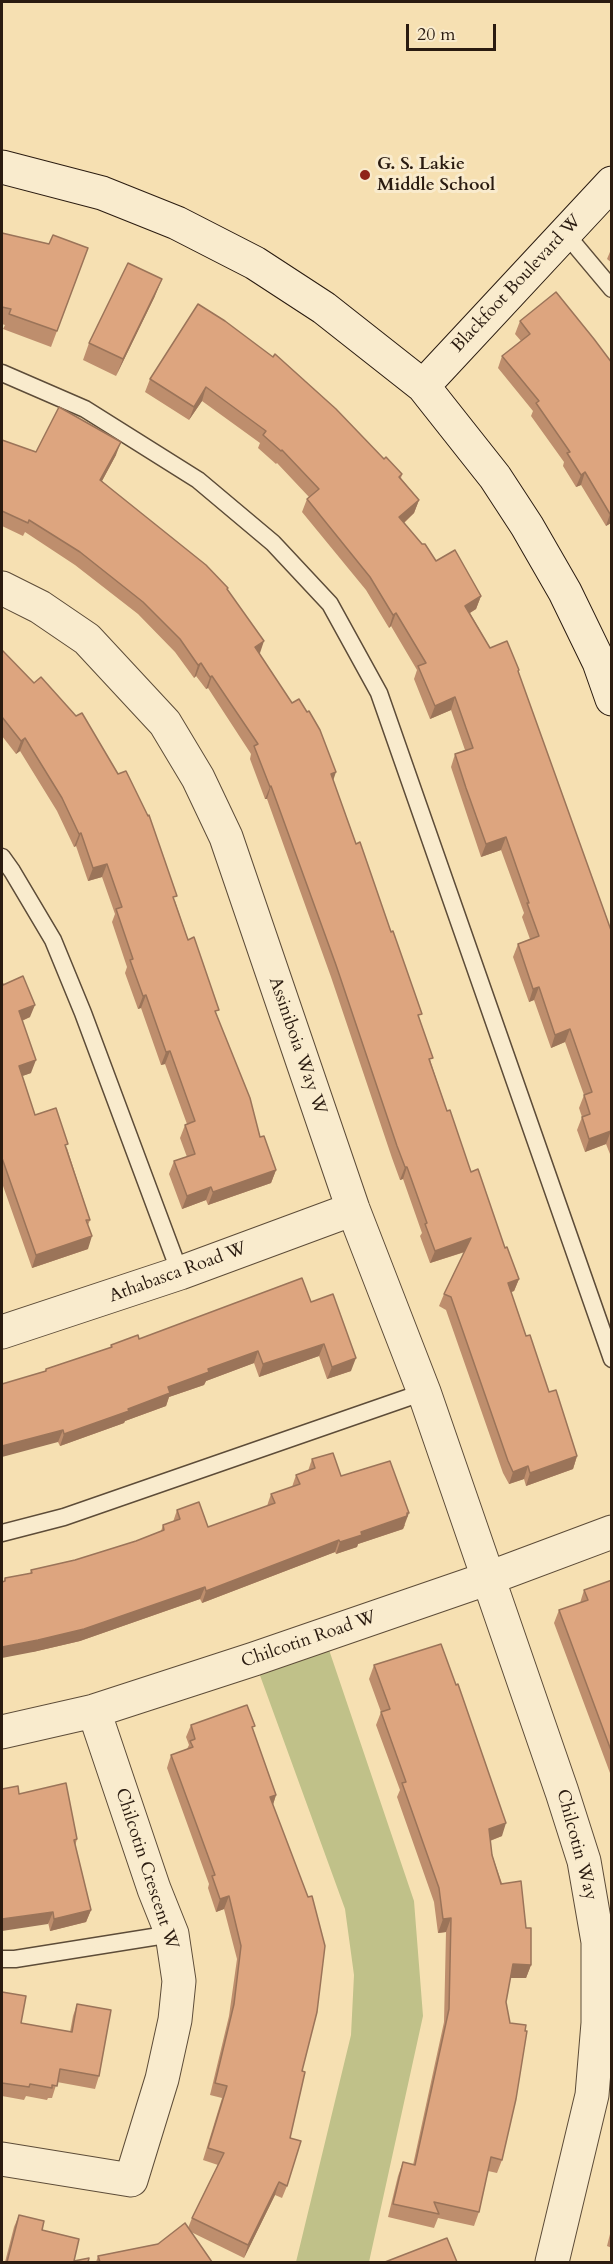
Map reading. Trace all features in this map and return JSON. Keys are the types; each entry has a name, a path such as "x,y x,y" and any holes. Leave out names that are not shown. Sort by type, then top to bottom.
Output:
{"street":[{"path":"2,167 102,193 177,223 255,263 324,308 423,386 495,477 528,526 565,592 599,662 612,699"},
{"name":"Blackfoot Boulevard W","path":"423,386 612,183"},
{"name":"Assiniboia Way W","path":"2,588 40,607 87,639 165,723 198,778 226,837 353,1209 424,1392 489,1578"},
{"name":"Athabasca Road W","path":"2,1332 180,1273 353,1209"},
{"name":"Chilcotin Road W","path":"2,1732 94,1712 489,1578 612,1532"},
{"name":"Chilcotin Way","path":"489,1578 584,1861 598,1942 598,2023 592,2095 552,2262"},
{"name":"Chilcotin Crescent W","path":"2,2159 131,2180 162,2079 175,2020 179,1981 172,1934 154,1889 94,1712"}],"lane":[{"path":"565,233 612,289"},
{"path":"2,374 85,409 198,480 273,543 330,604 379,693 612,1359"},
{"path":"2,857 53,940 83,1013 180,1273"},
{"path":"2,1533 64,1517 424,1392"},
{"path":"2,1959 15,1959 172,1934"}],"green space":[{"path":"324,1635 414,1901 423,2016 369,2262 296,2262 351,2035 354,1975 345,1909 254,1659"}],"building":[{"path":"2,233 49,244 53,235 88,248 57,331 9,314 11,309 2,307"},
{"path":"128,263 162,279 123,359 89,343"},
{"path":"556,292 612,363 612,513 610,514 585,472 581,475 567,453 570,452 536,403 539,401 502,356 530,334 520,321"},
{"path":"198,304 273,357 275,354 336,409 384,459 386,457 402,474 399,477 419,500 399,517 422,544 425,544 436,561 455,550 481,596 465,606 490,648 507,641 612,933 612,1132 589,1139 582,1117 590,1114 584,1095 592,1092 570,1029 555,1035 539,987 533,989 518,944 539,936 506,837 486,844 466,788 455,754 473,748 455,697 435,706 418,666 426,663 396,613 393,615 370,577 307,499 319,489 282,450 263,435 266,431 206,387 194,407 150,379"},
{"path":"59,407 121,442 100,480 206,565 228,588 264,641 255,647 292,703 299,699 320,730 336,772 331,774 356,844 360,842 422,1014 418,1015 433,1058 429,1059 447,1111 450,1110 471,1172 478,1169 505,1248 507,1247 519,1279 508,1283 526,1336 530,1335 549,1392 556,1390 577,1456 530,1473 528,1466 513,1472 508,1461 451,1297 444,1294 471,1238 435,1251 336,965 271,786 254,746 258,744 212,676 210,677 201,663 198,665 180,639 143,602 80,552 29,520 28,523 2,511 2,440 36,452"},
{"path":"2,650 34,683 41,677 76,716 82,713 118,774 126,771 149,815 177,896 173,897 188,940 194,937 219,1010 215,1011 250,1098 260,1137 264,1136 276,1170 213,1192 211,1187 187,1196 174,1161 195,1154 185,1125 195,1121 170,1051 166,1052 146,995 143,996 130,960 133,959 116,909 122,907 107,864 93,868 81,833 79,834 62,798 25,738 21,741 2,717"},
{"path":"23,976 35,1005 19,1011 36,1060 19,1066 35,1115 56,1108 68,1144 65,1145 90,1220 86,1220 92,1236 36,1255 2,1158 2,982 3,985"},
{"path":"302,1278 311,1302 333,1294 356,1358 332,1367 324,1344 263,1364 258,1351 208,1369 209,1372 168,1387 170,1393 128,1409 129,1411 64,1434 63,1430 2,1446 2,1384 46,1371 46,1369 112,1347 111,1345 138,1335 139,1339"},
{"path":"333,1453 341,1476 390,1461 409,1513 407,1516 361,1532 362,1535 340,1542 339,1540 206,1591 205,1587 84,1629 2,1647 2,1582 5,1578 32,1573 31,1570 75,1560 136,1541 164,1530 163,1525 180,1519 177,1510 199,1502 208,1527 275,1503 271,1494 300,1484 296,1475 315,1468 312,1459"},
{"path":"612,1580 612,1753 559,1610 588,1600 584,1590"},
{"path":"441,1644 456,1685 458,1684 506,1823 489,1829 492,1855 501,1884 521,1881 526,1928 531,1928 531,1965 513,1964 506,2002 510,2023 526,2025 525,2031 527,2031 516,2099 502,2160 491,2157 479,2212 434,2202 439,2214 393,2204 403,2162 415,2165 449,2009 451,1918 443,1919 439,1888 402,1783 406,1782 381,1712 390,1709 374,1665"},
{"path":"247,1705 255,1726 252,1727 276,1795 270,1797 308,1897 312,1896 325,1946 317,2012 302,2071 305,2072 290,2138 301,2141 287,2186 279,2182 248,2245 192,2218 224,2153 208,2148 227,2086 215,2083 234,2004 241,1946 229,1896 220,1899 212,1876 215,1875 171,1755 193,1747 190,1741 195,1739 191,1725"},
{"path":"66,1783 77,1839 74,1840 91,1910 54,1919 53,1912 2,1919 2,1789 18,1786 19,1794"},
{"path":"2,1992 26,1996 21,2023 72,2032 77,2004 111,2010 99,2076 60,2069 57,2086 52,2085 52,2088 2,2083"},
{"path":"19,2215 44,2221 42,2230 79,2239 74,2261 89,2258 88,2262 7,2262"},
{"path":"185,2223 212,2262 100,2262 98,2256 158,2244"},
{"path":"447,2238 457,2262 385,2262"}],"place":[{"name":"G. S. Lakie Middle School","path":"365,175"}]}
